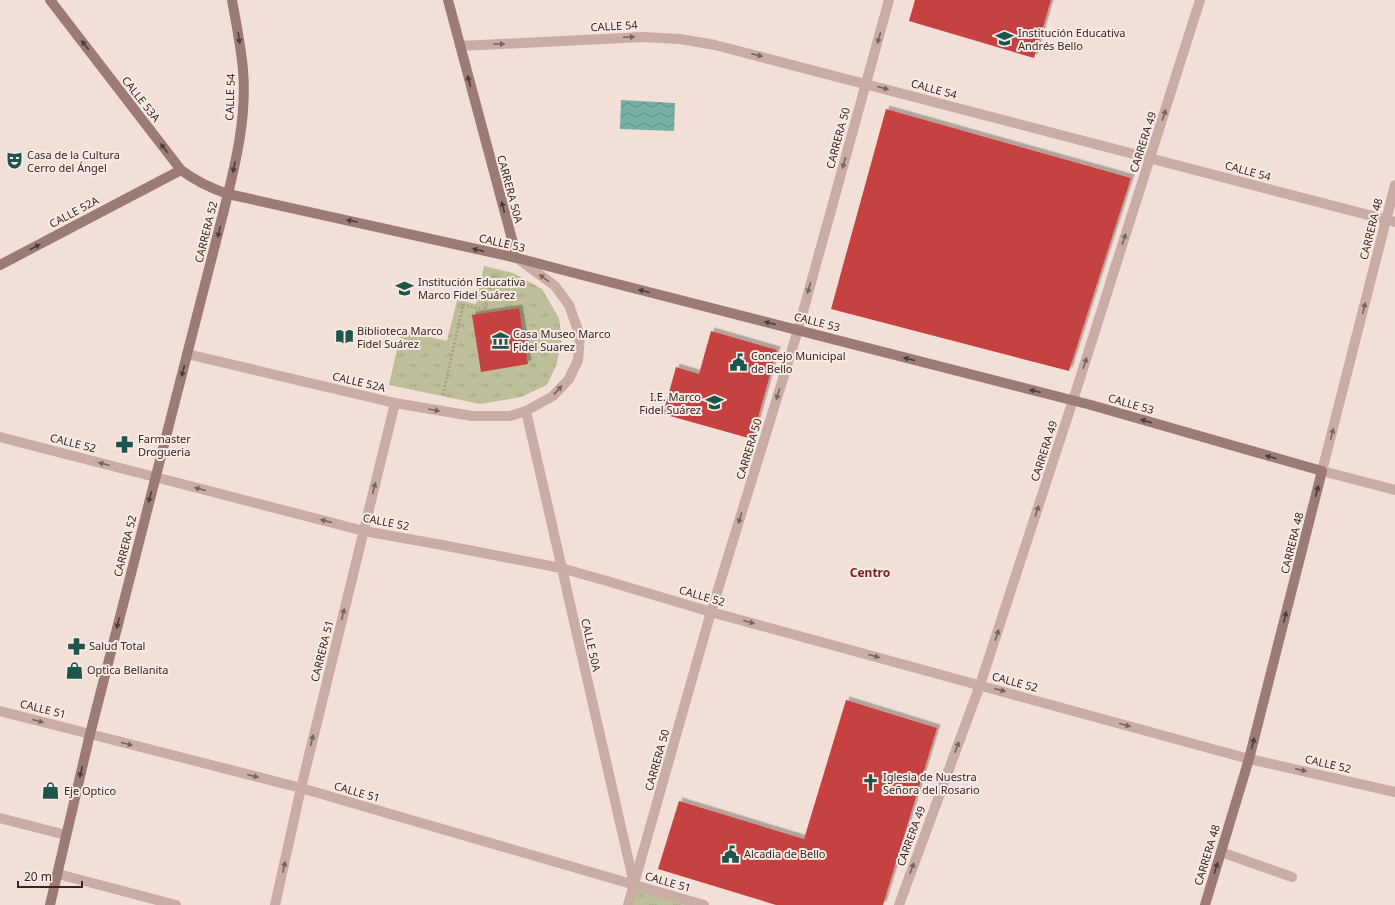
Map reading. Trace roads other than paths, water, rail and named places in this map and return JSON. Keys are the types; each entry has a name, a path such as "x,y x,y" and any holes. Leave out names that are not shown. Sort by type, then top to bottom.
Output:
{"main road":[{"name":"CALLE 53A","path":"50,0 181,170 208,187 228,194"},
{"name":"CALLE 54","path":"228,194 244,105 243,69 232,0"},
{"name":"CARRERA 50A","path":"448,0 516,258"},
{"name":"CALLE 52A","path":"0,265 181,170"},
{"name":"CALLE 53","path":"228,194 516,258 1073,400 1322,471"},
{"name":"CARRERA 52","path":"50,905 90,734 228,194"},
{"name":"CARRERA 48","path":"1205,905 1249,758 1322,471"}],"street":[{"name":"CARRERA 50","path":"628,905 711,612 798,330 889,0"},
{"name":"CARRERA 49","path":"899,905 980,685 1073,400 1200,0"},
{"name":"CALLE 54","path":"460,46 643,37 680,39 715,45 1390,221"},
{"name":"CARRERA 48","path":"1322,471 1390,221 1395,185"},
{"path":"516,258 555,286 569,305 580,336 578,360 569,379 553,396 526,411"},
{"name":"CALLE 52A","path":"187,354 395,403 440,411 472,416 510,416 526,411"},
{"name":"CARRERA 51","path":"275,905 301,788 395,403"},
{"name":"CALLE 50A","path":"526,411 634,884"},
{"name":"CALLE 52","path":"0,437 364,530 561,568 711,612 1249,758 1395,792"},
{"name":"CALLE 53","path":"1322,471 1395,490"},
{"name":"CALLE 51","path":"0,711 301,788 704,905"},
{"path":"0,818 66,835"},
{"path":"1221,852 1292,877"},
{"path":"58,874 176,905"}],"water":[{"path":"621,100 675,103 674,131 620,129"}],"place":[{"name":"Institución Educativa Andrés Bello","path":"1005,39"},
{"name":"Casa de la Cultura Cerro del Ángel","path":"14,161"},
{"name":"Institución Educativa Marco Fidel Suárez","path":"405,288"},
{"name":"Biblioteca Marco Fidel Suárez","path":"344,337"},
{"name":"Casa Museo Marco Fidel Suarez","path":"500,340"},
{"name":"Concejo Municipal de Bello","path":"738,362"},
{"name":"I.E. Marco Fidel Suárez","path":"714,403"},
{"name":"Farmaster Drogueria","path":"125,445"},
{"name":"Salud Total","path":"76,646"},
{"name":"Optica Bellanita","path":"74,670"},
{"name":"Iglesia de Nuestra Señora del Rosario","path":"870,783"},
{"name":"Eje Optico","path":"51,791"},
{"name":"Alcadia de Bello","path":"731,854"}],"district":[{"name":"Centro","path":"870,573"}]}
